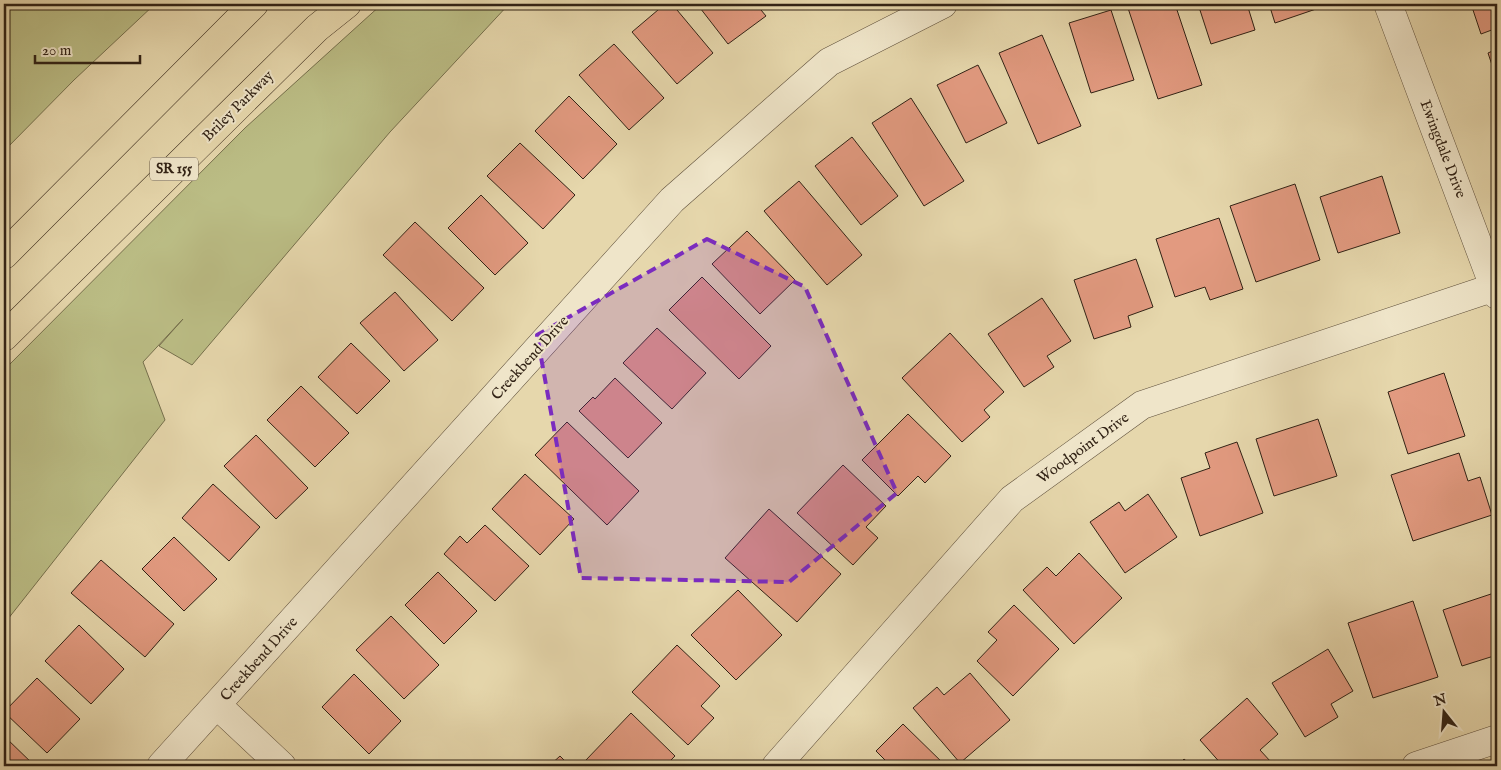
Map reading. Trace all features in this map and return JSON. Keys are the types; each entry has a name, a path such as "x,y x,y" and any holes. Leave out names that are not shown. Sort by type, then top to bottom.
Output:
{"highway":[{"path":"4,256 254,4"},
{"name":"Briley Parkway","path":"4,337 317,28 347,4"}],"street":[{"name":"Creekbend Drive","path":"161,766 672,200 829,62 943,4"},
{"name":"Ewingdale Drive","path":"1388,4 1496,291"},
{"name":"Woodpoint Drive","path":"776,766 1012,499 1142,406 1496,291"},
{"path":"217,705 282,766"},
{"path":"1416,766 1497,739"}],"highlighted area":[{"path":"707,239 805,287 897,493 789,582 581,578 537,335"}],"green space":[{"path":"4,4 155,4 74,80 4,151"},
{"path":"382,4 509,4 390,132 192,365 159,346 183,319 143,362 165,420 4,624 4,370 245,128"}],"building":[{"path":"665,4 672,4 713,53 677,84 632,32"},
{"path":"697,4 756,4 766,16 728,44"},
{"path":"1175,4 1202,85 1158,99 1127,5"},
{"path":"1198,4 1247,4 1255,30 1211,44"},
{"path":"1269,4 1318,4 1319,8 1275,23"},
{"path":"1471,4 1497,4 1497,28 1481,34"},
{"path":"1111,10 1134,80 1091,93 1069,23"},
{"path":"1042,35 1081,126 1038,144 999,53"},
{"path":"614,44 664,98 629,130 579,75"},
{"path":"1497,49 1497,80 1488,53"},
{"path":"978,65 1007,123 966,143 937,85"},
{"path":"569,96 617,144 583,179 535,131"},
{"path":"911,98 964,181 924,206 872,123"},
{"path":"852,137 898,196 861,225 815,166"},
{"path":"520,143 575,195 543,229 487,176"},
{"path":"1382,176 1400,233 1338,253 1320,197"},
{"path":"799,181 862,255 827,285 764,211"},
{"path":"1295,184 1320,260 1256,282 1230,206"},
{"path":"481,195 528,243 495,275 448,228"},
{"path":"1219,218 1243,289 1210,300 1205,287 1175,297 1156,239"},
{"path":"415,222 484,288 452,321 383,255"},
{"path":"747,231 795,280 760,314 712,264"},
{"path":"1136,259 1153,307 1128,316 1131,327 1094,339 1074,280"},
{"path":"702,277 771,346 739,379 669,310"},
{"path":"395,292 438,340 404,371 360,323"},
{"path":"1042,298 1071,341 1047,356 1054,367 1024,387 988,334"},
{"path":"657,328 706,373 672,409 623,363"},
{"path":"950,333 1004,392 984,410 990,417 962,442 902,378"},
{"path":"351,343 390,381 357,414 318,377"},
{"path":"1444,373 1465,436 1408,454 1388,392"},
{"path":"615,378 662,423 628,458 579,411 593,397 595,399"},
{"path":"301,386 349,433 315,467 267,420"},
{"path":"908,414 951,456 925,483 918,476 898,496 862,460"},
{"path":"1318,419 1337,476 1274,496 1256,439"},
{"path":"567,422 639,491 607,525 535,455"},
{"path":"256,435 308,488 276,519 224,466"},
{"path":"1237,442 1263,513 1200,536 1181,478 1210,468 1205,453"},
{"path":"1459,453 1468,481 1480,477 1492,515 1413,541 1391,475"},
{"path":"843,465 886,506 866,527 878,538 853,565 797,513"},
{"path":"525,474 574,519 540,555 492,509"},
{"path":"213,484 260,527 229,561 182,518"},
{"path":"1148,494 1177,537 1125,573 1090,522 1119,502 1125,511"},
{"path":"769,509 841,574 797,622 725,558"},
{"path":"485,525 529,566 495,601 444,554 460,536 467,543"},
{"path":"174,537 217,579 184,611 142,569"},
{"path":"1079,553 1122,598 1074,644 1023,590 1047,567 1056,576"},
{"path":"101,560 174,624 145,657 71,593"},
{"path":"438,572 477,611 444,644 405,605"},
{"path":"738,590 782,635 736,680 691,635"},
{"path":"1497,592 1497,655 1462,666 1443,610"},
{"path":"1413,601 1438,677 1373,698 1348,623"},
{"path":"1014,605 1059,649 1013,696 977,661 997,640 988,632"},
{"path":"391,616 439,665 404,699 356,650"},
{"path":"79,625 124,669 91,704 45,661"},
{"path":"677,645 720,686 701,706 714,718 688,745 632,692"},
{"path":"1328,649 1353,691 1331,704 1338,717 1305,737 1272,683"},
{"path":"970,673 1010,720 960,763 913,708 937,687 944,695"},
{"path":"354,674 401,721 369,754 322,707"},
{"path":"37,678 80,719 47,753 4,712"},
{"path":"1247,698 1278,734 1260,750 1271,762 1266,766 1223,766 1200,740"},
{"path":"631,713 675,756 665,766 592,766 586,760"},
{"path":"903,724 946,766 880,766 886,761 876,751"},
{"path":"4,736 35,766 4,766"},
{"path":"560,756 570,766 549,766"},
{"path":"1184,759 1192,766 1177,766"}]}
